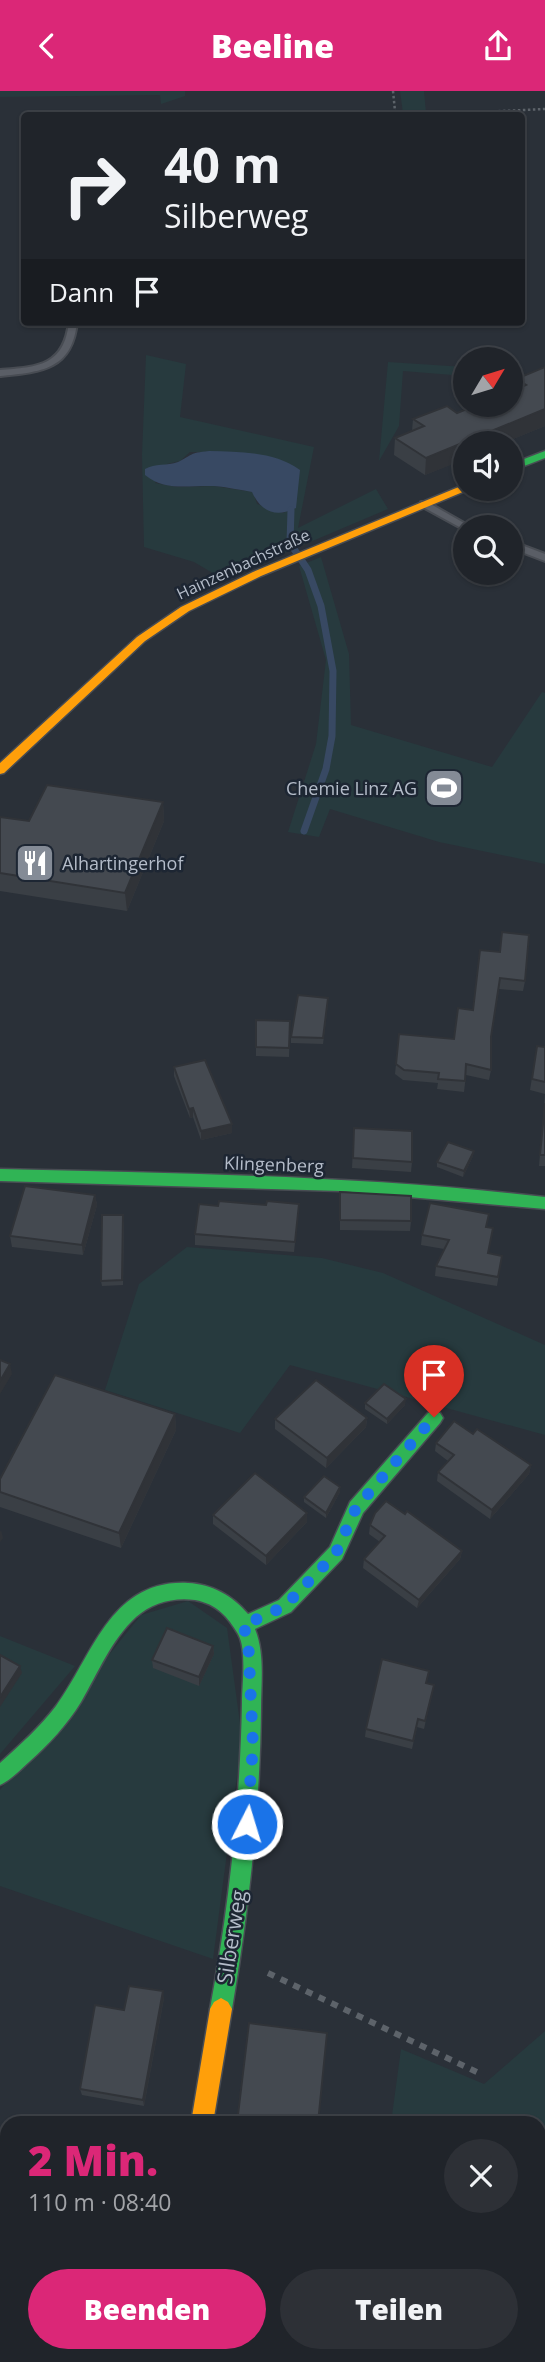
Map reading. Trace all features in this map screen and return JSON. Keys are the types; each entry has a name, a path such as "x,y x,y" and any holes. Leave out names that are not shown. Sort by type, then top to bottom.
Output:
{"street":[{"path":"523,463 545,454"},
{"name":"Hainzenbachstraße","path":"0,770 141,639 164,622 206,598 287,561 453,493"},
{"name":"Klingenberg","path":"0,1175 324,1184 482,1194 545,1203"},
{"path":"242,1626 285,1606 336,1553 356,1508 434,1417"},
{"name":"Silberweg","path":"0,1776 29,1750 62,1712 124,1617 143,1601 170,1591 195,1590 216,1598 236,1613 248,1636 253,1746 245,1850 203,2116"}],"lane":[{"path":"0,373 34,370 58,359 69,345 72,326"},
{"path":"424,505 453,520"},
{"path":"523,549 545,558"}],"path":[{"path":"393,91 397,112"},
{"path":"482,112 545,109"},
{"path":"227,1965 266,1972 479,2073"}],"green space":[{"path":"0,91 185,91 185,96 161,104 160,95 0,97"},
{"path":"400,91 424,91 426,112 403,112"},
{"path":"146,355 186,364 180,417 314,447 298,528 376,489 388,509 223,579 194,562 144,547 142,455","holes":["190,452 254,454 292,465 296,507 283,513 257,504 253,492 214,486 177,487 155,483 167,464 180,461"]},
{"path":"388,362 453,366 453,375 403,371 399,426 379,461"},
{"path":"321,557 349,654 351,725 492,767 542,692 545,693 545,864 439,842 330,809 319,837 288,832 316,744 326,660 299,566"},
{"path":"187,1247 322,1258 383,1273 545,1345 545,1435 290,1365 240,1433 105,1390 139,1284"},
{"path":"188,1601 227,1628 242,1738 213,1959 0,1886 0,1790 141,1615"},
{"path":"0,1636 75,1666 0,1754"},
{"path":"545,2031 545,2116 392,2116 401,2049 484,2084"}],"water":[{"path":"209,451 268,456 300,470 296,508 276,513 260,504 252,492 214,486 169,486 145,475 145,469 149,467 178,462 194,454"}],"building":[{"path":"545,367 545,409 492,431 453,431 453,447 426,458 395,438 424,426 413,419 447,406 453,410 453,417 523,417 523,386 526,385 523,383 523,376"},
{"name":"Alhartingerhof","path":"47,785 163,802 125,893 0,873 0,817 29,821"},
{"path":"502,932 529,935 525,981 500,978 491,1037 491,1070 466,1064 465,1081 438,1079 439,1073 404,1070 396,1064 399,1034 454,1039 458,1008 473,1010 480,950 500,952"},
{"path":"298,995 328,998 323,1038 291,1037"},
{"path":"256,1020 290,1021 289,1048 256,1047"},
{"path":"537,1046 545,1047 545,1082 532,1079"},
{"path":"205,1060 232,1124 201,1131 193,1108 189,1109 174,1067"},
{"path":"545,1103 545,1155 540,1155"},
{"path":"354,1128 412,1131 412,1162 353,1158"},
{"path":"448,1142 474,1151 464,1171 437,1162"},
{"path":"25,1186 95,1195 82,1245 10,1236"},
{"path":"340,1192 411,1196 411,1221 340,1220"},
{"path":"219,1201 266,1205 267,1201 299,1204 295,1242 195,1234 199,1204 218,1206"},
{"path":"430,1203 489,1214 486,1227 493,1228 488,1253 502,1256 498,1277 436,1266 449,1240 422,1235"},
{"path":"102,1215 123,1215 122,1280 101,1281"},
{"path":"0,1360 10,1364 0,1381"},
{"path":"55,1375 175,1414 119,1533 0,1492 0,1479"},
{"path":"316,1380 367,1418 327,1458 275,1419"},
{"path":"384,1384 406,1399 387,1419 365,1403"},
{"path":"454,1421 473,1434 477,1429 531,1465 492,1510 438,1472 454,1455 436,1443"},
{"path":"255,1473 307,1513 266,1556 213,1515"},
{"path":"324,1476 340,1487 326,1513 304,1497"},
{"path":"386,1501 405,1514 407,1511 462,1551 419,1600 364,1559 385,1536 370,1525 375,1513"},
{"path":"167,1628 213,1646 199,1677 152,1660"},
{"path":"0,1655 20,1666 0,1697"},
{"path":"382,1659 429,1671 426,1683 434,1685 425,1721 418,1719 413,1741 366,1729"},
{"path":"129,1986 163,1991 143,2100 80,2089 95,2005 124,2010"},
{"path":"249,2023 327,2033 319,2116 238,2116"}],"waterway":[{"path":"291,510 290,543 308,570 321,606 333,671 332,736 326,769 304,831"}],"traffic: fast":[{"path":"523,463 545,454"},
{"path":"0,1175 341,1185 545,1203"},
{"path":"242,1626 285,1606 336,1553 356,1508 434,1418"},
{"path":"0,1775 57,1720 108,1636 131,1610 145,1600 175,1591 191,1591 221,1601 233,1610 243,1623 251,1646 250,1783 244,1859 221,2009"}],"traffic: slow":[{"path":"0,770 141,639 185,609 257,574 453,492"},
{"path":"203,2116 221,2009"}],"place":[{"name":"Chemie Linz AG","path":"444,788"},
{"name":"Alhartingerhof","path":"35,863"}],"route":[{"path":"247,1824 253,1746 248,1636 242,1626 285,1606 336,1553 356,1508 434,1417"}]}
